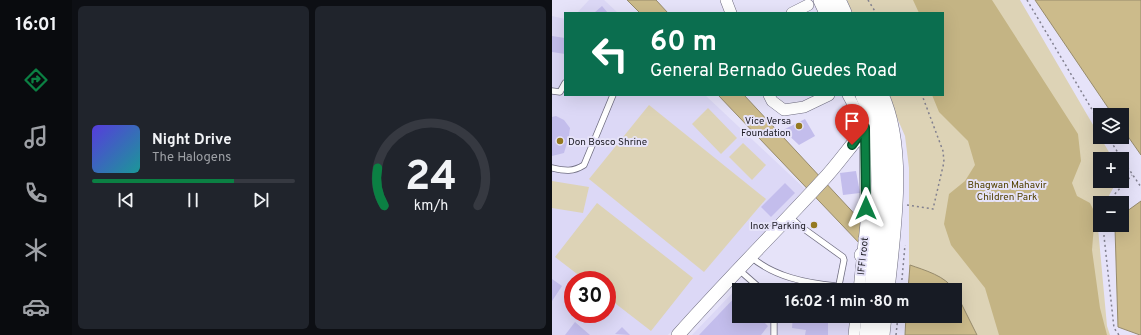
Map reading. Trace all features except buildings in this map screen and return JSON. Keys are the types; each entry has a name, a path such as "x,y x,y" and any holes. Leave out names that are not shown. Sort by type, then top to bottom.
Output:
{"main road":[{"path":"837,0 842,12"},
{"path":"812,5 826,12"},
{"path":"865,96 892,135 895,171 893,203 876,253 873,283"},
{"path":"876,113 885,228"},
{"path":"876,253 884,283"},
{"path":"868,335 869,323"},
{"path":"881,335 882,323"}],"street":[{"path":"726,0 731,12"},
{"path":"794,12 812,5"},
{"path":"770,96 772,101 784,110 804,107 827,96"},
{"path":"678,335 750,256 824,180 876,113 850,96"},
{"name":"IFFI root","path":"862,283 876,253 866,223 876,113"},
{"path":"854,335 855,323"}],"lane":[{"path":"552,91 560,92 564,85"},
{"path":"552,168 567,171 577,170 584,165 613,96"},
{"path":"750,256 761,266 799,281 836,286 839,285 844,260 843,257 800,226 789,216"},
{"path":"738,269 754,283"},
{"path":"774,323 774,335"}],"path":[{"path":"868,0 875,12"},
{"path":"1027,0 1093,111"},
{"path":"893,203 933,209 944,162 943,151 922,96"},
{"path":"1129,170 1141,187"},
{"path":"1113,196 1132,175"},
{"path":"1104,232 1114,328 1119,335"},
{"path":"896,335 897,323"}],"shaded area":[{"path":"589,0 604,0 617,12 578,12"},
{"path":"627,0 656,0 667,12 639,12"},
{"path":"1035,0 1141,0 1141,155 1129,138 1129,108 1108,108"},
{"path":"552,16 564,19 564,96 706,96 805,189 668,335 552,335"},
{"path":"719,96 745,96 862,222 861,245"},
{"path":"1141,201 1141,335 1118,327 1115,232 1129,232 1129,210"},
{"path":"910,265 928,271 948,283 909,283"},
{"path":"732,293 732,323 851,323 850,335 692,335"},
{"path":"962,305 977,335 905,335 906,323 962,323"}],"green space":[{"name":"Bhagwan Mahavir Children Park","path":"847,0 1020,0 1093,125 1093,144 1104,144 1109,152 1093,152 1093,188 1113,188 1109,196 1093,196 1093,232 1098,232 1107,326 1110,335 950,335 953,323 962,323 962,283 919,283 909,274 909,168 905,136 887,96 944,96 944,12 852,12"},
{"name":"Bhagwan Mahavir Children Park","path":"913,0 992,0 1078,134 1081,161 1072,183 1077,196 1090,203 1093,209 1092,250 1100,308 1107,335 999,335 985,288 951,245 944,224 949,194 965,181 975,165 968,141 939,112 932,96 944,96 944,12 919,12"},
{"path":"649,105 766,199 704,272 589,179"},
{"path":"708,108 737,138 721,154 692,124"},
{"path":"743,143 766,165 752,180 729,157"},
{"path":"552,181 589,187 583,213 552,208"},
{"path":"597,203 693,278 651,331 616,304 616,271 573,271 555,257"}],"place":[{"name":"Vice Versa Foundation","path":"799,126"},
{"name":"Don Bosco Shrine","path":"560,141"},
{"name":"Inox Parking","path":"814,225"}],"route":[{"path":"852,145 865,127 866,208"}]}
